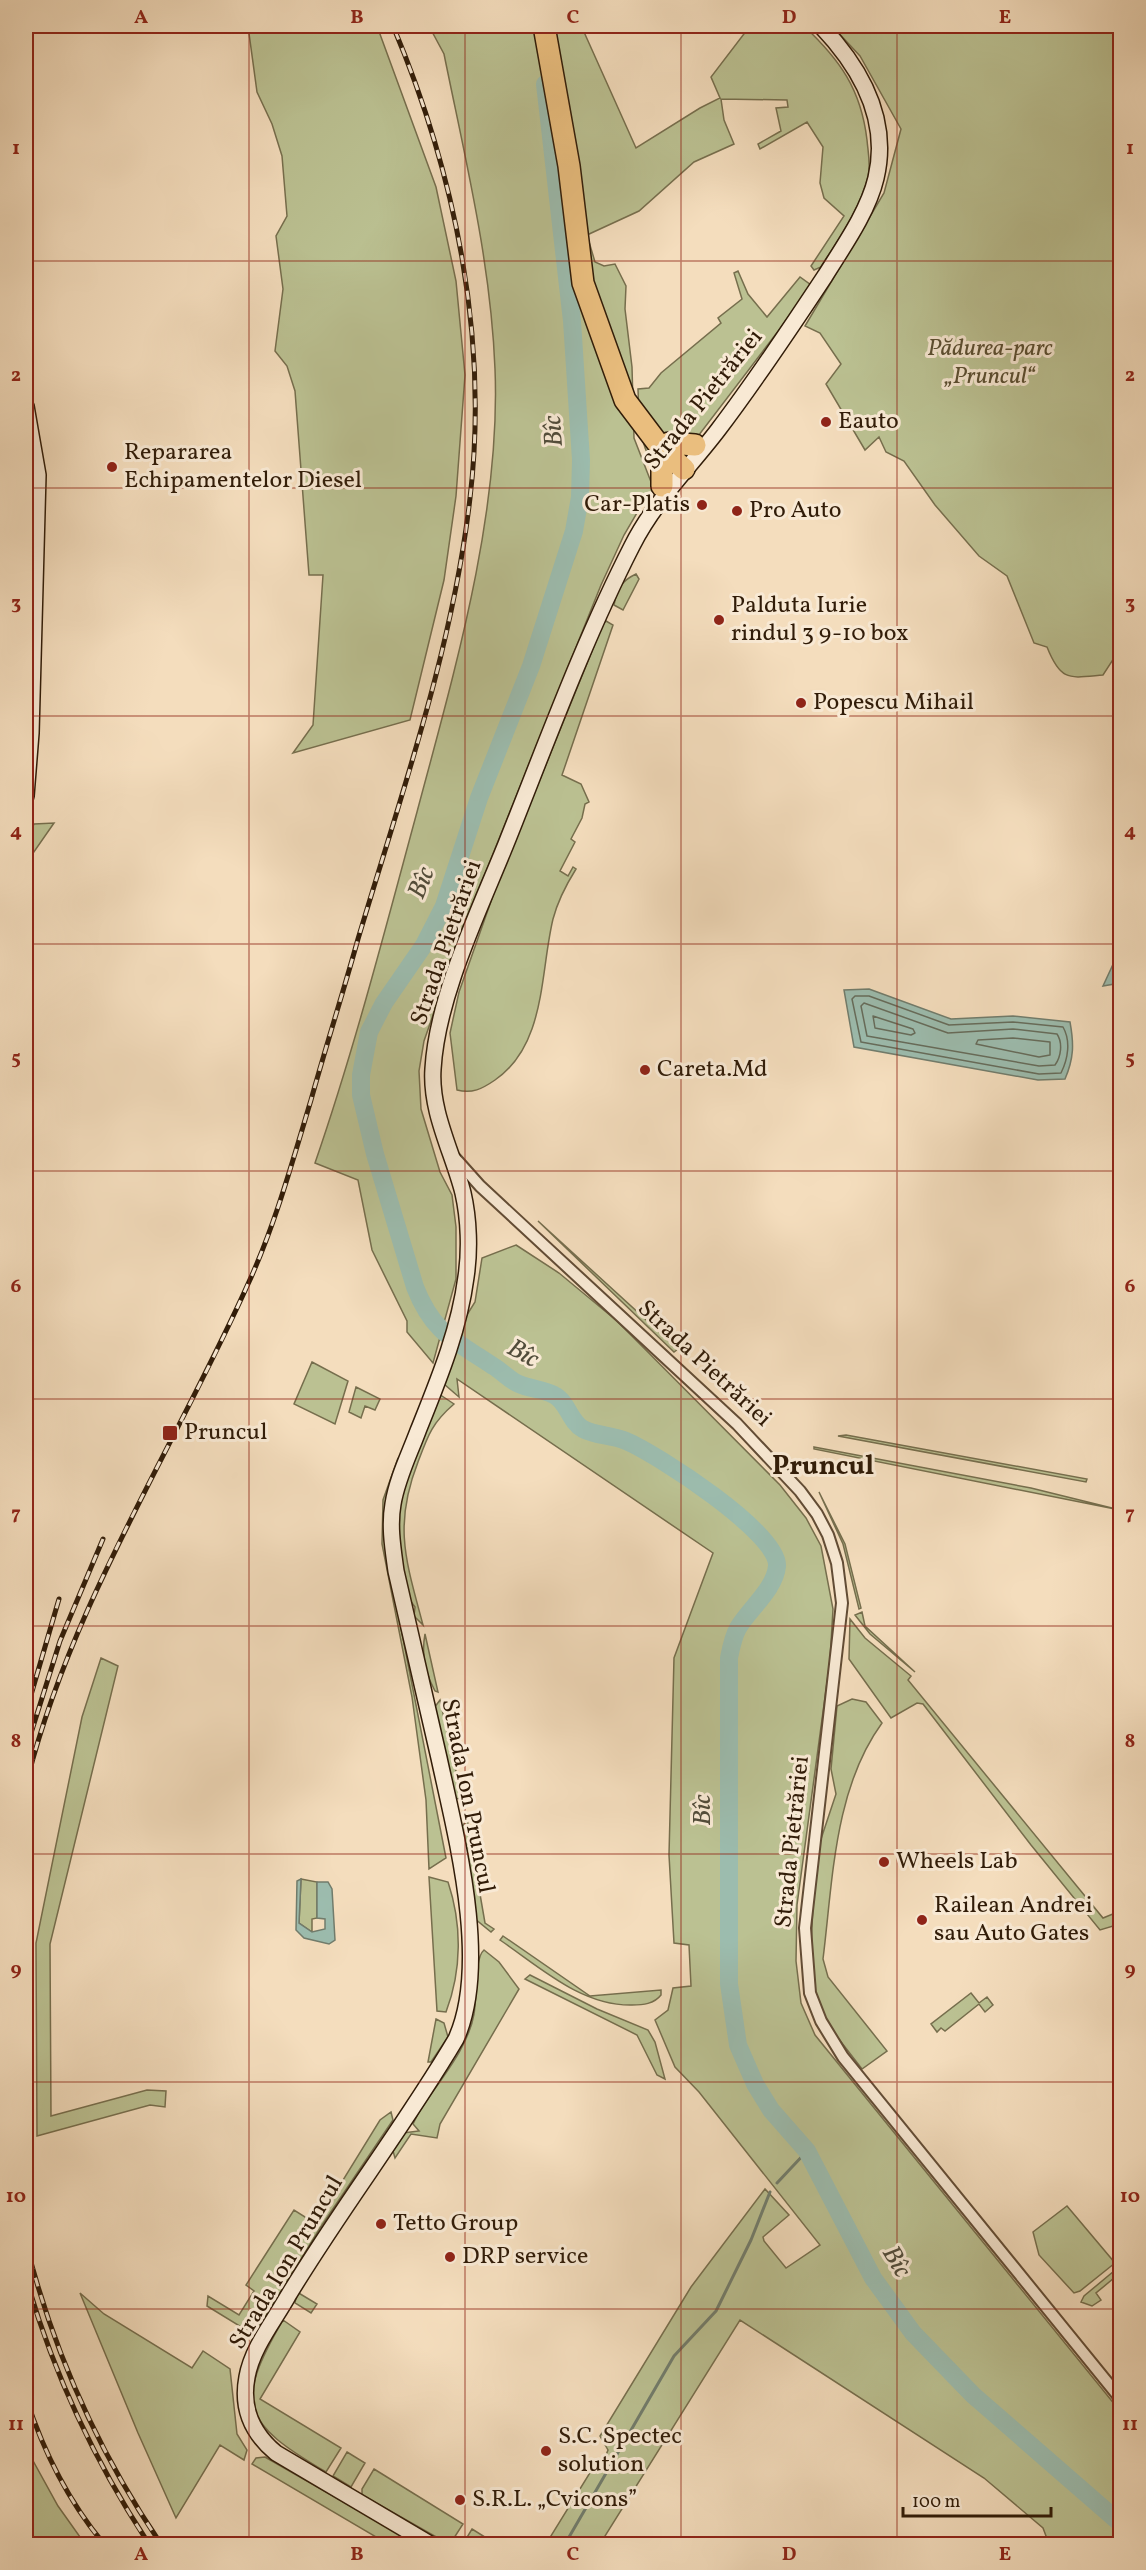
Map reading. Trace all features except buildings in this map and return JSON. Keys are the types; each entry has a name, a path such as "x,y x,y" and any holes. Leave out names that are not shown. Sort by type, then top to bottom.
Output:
{"highway":[{"path":"544,26 569,166 582,282 616,380 628,405 665,446 686,459"},
{"path":"662,486 665,446"}],"street":[{"name":"Strada Pietrăriei","path":"597,620 603,589 626,538 662,486 686,459 764,356 784,337 836,258 864,209 875,182 879,157 878,119 866,87 845,52 821,26"},
{"path":"26,406 38,475 30,743 26,796"},
{"name":"Strada Pietrăriei","path":"686,459 632,544 562,702 446,1003 435,1046 432,1075 435,1097 451,1153 480,1186 737,1424 800,1491 817,1514 837,1563 842,1604 805,1928 810,1993 814,2008 843,2056 1120,2398"},
{"name":"Strada Ion Pruncul","path":"430,2544 276,2453 256,2433 246,2404 247,2378 261,2343 338,2218 447,2054 462,2025 466,2007 469,1945 459,1851 396,1571 391,1527 392,1505 398,1482 444,1365 459,1314 468,1260 464,1197 451,1153"}],"green space":[{"path":"248,26 377,26 436,187 456,281 465,375 456,496 444,580 410,720 293,753 313,725 323,575 309,575 295,391 287,366 275,351 283,289 276,236 287,216 282,156 272,124 257,92"},
{"path":"429,26 604,26 584,32 636,148 720,98 711,77 750,26 804,26 828,51 854,90 864,122 869,163 868,177 854,212 821,267 814,270 811,266 844,216 824,198 820,183 823,147 807,122 760,149 758,144 781,131 776,108 788,107 787,100 721,99 724,120 734,144 694,162 639,211 587,235 595,262 604,266 615,264 626,286 625,309 632,367 634,438 653,487 651,495 648,494 624,535 601,585 464,926 424,1041 419,1071 421,1109 440,1172 452,1195 456,1227 456,1279 433,1363 407,1332 407,1321 372,1250 358,1180 315,1163 369,988 446,705 472,593 491,480 495,424 495,369 493,329 483,250 444,54"},
{"name":"Pădurea-parc „Pruncul“","path":"832,26 1120,26 1120,642 1116,655 1103,675 1074,677 1068,675 1057,667 1047,647 1034,643 1007,576 979,556 935,505 904,461 886,452 879,437 865,450 826,384 841,364 820,333 805,326 884,193 901,129 860,56"},
{"path":"738,271 748,294 767,317 800,277 811,285 676,465 653,464 642,437 638,389 649,388 661,373 721,323 718,318 742,299 734,273"},
{"path":"636,574 639,579 623,610 614,605 617,594 620,586"},
{"path":"606,621 613,625 562,775 581,784 589,802 585,804 582,818 571,839 575,842 560,871 568,876 573,867 576,869 557,905 553,919 538,1007 532,1028 524,1048 512,1065 495,1080 477,1090 457,1090 450,1033 459,992 495,890"},
{"path":"54,823 31,856 26,869 26,842 34,824"},
{"path":"538,1221 678,1349 674,1352"},
{"path":"516,1245 559,1273 617,1321 780,1485 806,1518 821,1546 833,1609 830,1660 797,1905 796,1961 801,2003 815,2035 1120,2411 1120,2544 1049,2544 1043,2528 984,2478 740,2320 600,2544 546,2544 591,2471 604,2460 608,2450 600,2436 691,2287 765,2189 789,2215 763,2237 786,2268 820,2245 699,2092 675,2067 655,2020 668,2010 673,1988 691,1986 689,1945 674,1943 669,1855 674,1658 713,1553 457,1379 459,1397 444,1384 465,1318 475,1302 482,1258"},
{"path":"312,1362 348,1381 335,1424 294,1404"},
{"path":"356,1387 380,1399 375,1410 365,1406 361,1418 349,1412"},
{"path":"439,1394 454,1404 436,1424 425,1444 410,1485 404,1525 407,1562 423,1625 414,1616 415,1607 406,1589 398,1544 398,1521 405,1479"},
{"path":"846,1435 1087,1479 1086,1482 838,1436"},
{"path":"814,1447 1031,1488 1120,1510 814,1449"},
{"path":"398,1458 385,1509 390,1572 446,1858 429,1869 426,1800 412,1697 382,1544 383,1500"},
{"path":"819,1492 845,1544 861,1608 859,1609 843,1544"},
{"path":"862,1612 865,1626 915,1672 870,1634 855,1615"},
{"path":"850,1619 865,1638 911,1676 908,1680 1103,1918 1120,1911 1120,1924 1100,1930 1031,1845 923,1704 917,1703 891,1718 849,1659"},
{"path":"425,1634 438,1692 435,1691 426,1671 423,1649"},
{"path":"101,1658 118,1666 50,1944 51,2116 147,2090 166,2091 165,2107 150,2105 37,2136 36,1943 82,1717"},
{"path":"852,1699 866,1702 882,1723 866,1749 854,1776 845,1806 833,1867 823,1959 828,1977 887,2051 862,2069 821,2016 813,1993 811,1952 813,1903 820,1842 836,1794 831,1769 837,1706"},
{"path":"440,1700 462,1798 455,1799 434,1708"},
{"path":"467,1819 485,1923 494,1929 491,1932 474,1918 462,1827"},
{"path":"429,1877 448,1882 456,1914 457,1963 446,2012 437,2011"},
{"path":"301,1879 317,1882 317,1918 312,1919 312,1932 299,1923"},
{"path":"503,1936 590,1996 661,1990 661,1995 652,2002 640,2005 613,2004 595,1999 546,1973 500,1940"},
{"path":"484,1950 499,1962 519,1989 440,2124 437,2138 411,2134 395,2158 393,2151 403,2133 419,2131 413,2124 419,2112 466,2040 474,2014 477,1970"},
{"path":"530,1975 597,2009 648,2030 655,2042 665,2079 657,2075 637,2035 525,1979"},
{"path":"971,1993 979,2003 987,1997 993,2005 985,2012 979,2004 945,2031 941,2028 937,2032 931,2024"},
{"path":"436,2019 444,2023 448,2037 431,2062 428,2062"},
{"path":"391,2112 393,2120 320,2228 261,2324 246,2330 207,2306 208,2296 239,2315 254,2291 246,2285 294,2210 316,2224 380,2120"},
{"path":"1067,2206 1115,2263 1080,2291 1074,2293 1039,2255 1033,2232"},
{"path":"1120,2266 1120,2273 1096,2293 1101,2300 1092,2306 1081,2302 1084,2296"},
{"path":"297,2292 317,2304 311,2313 295,2303"},
{"path":"80,2293 104,2314 192,2368 203,2351 230,2369 237,2434 247,2450 244,2460 220,2445 176,2518 138,2433"},
{"path":"283,2320 300,2332 260,2399 341,2448 326,2472 277,2440 263,2425 255,2410 253,2393 257,2373"},
{"path":"26,2448 58,2506 85,2544 26,2544"},
{"path":"347,2452 365,2463 351,2487 333,2476"},
{"path":"265,2457 419,2544 388,2544 252,2464 256,2458"},
{"path":"374,2469 463,2524 454,2538 447,2543 362,2495 362,2489"},
{"path":"472,2529 496,2544 463,2544"}],"water":[{"path":"1120,930 1120,983 1103,986 1115,960"},
{"path":"869,989 951,1019 1013,1016 1070,1022 1072,1051 1065,1079 1038,1080 854,1047 844,990"},
{"path":"301,1879 299,1923 312,1932 325,1929 325,1919 317,1918 317,1882 328,1882 332,1889 335,1940 329,1944 304,1938 296,1930 297,1881"}],"waterway":[{"name":"Bîc","path":"545,84 572,321 581,460 580,497 574,531 531,666 479,798 444,906 424,945 384,1003 369,1032 361,1075 361,1095 375,1154 415,1287 422,1303 437,1325 456,1342 512,1381 559,1398 578,1426 593,1433 626,1441 663,1461 738,1515 759,1534 772,1552 777,1566 772,1583 738,1628 729,1658 729,1984 738,2045 755,2084 771,2110 807,2151 873,2278 913,2333 973,2395 1120,2523"},
{"path":"777,2183 807,2151"},
{"path":"565,2544 674,2356 716,2311 751,2240 770,2192"}],"railway":[{"path":"26,1785 45,1719 96,1592 219,1346 267,1239 290,1170 408,776 451,610 470,498 475,438 475,377 470,317 462,257 450,198 434,139 393,26"},
{"path":"26,1749 60,1641 103,1539"},
{"path":"26,1712 59,1599"},
{"path":"26,2243 50,2323 80,2400 118,2474 161,2544"},
{"path":"26,2278 49,2348 77,2416 93,2449 149,2544"},
{"path":"26,2398 40,2437 68,2493 104,2544"}],"place":[{"name":"Eauto","path":"826,422"},
{"name":"Repararea Echipamentelor Diesel","path":"112,467"},
{"name":"Car-Platis","path":"702,505"},
{"name":"Pro Auto","path":"737,511"},
{"name":"Palduta Iurie rindul 3 9-10 box","path":"719,620"},
{"name":"Popescu Mihail","path":"801,703"},
{"name":"Careta.Md","path":"645,1070"},
{"name":"Pruncul","path":"170,1433"},
{"name":"Wheels Lab","path":"884,1862"},
{"name":"Railean Andrei sau Auto Gates","path":"922,1920"},
{"name":"Tetto Group","path":"381,2224"},
{"name":"DRP service","path":"450,2257"},
{"name":"S.C. Spectec solution","path":"546,2451"},
{"name":"S.R.L. „Cvicons”","path":"460,2500"}],"district":[{"name":"Pruncul","path":"823,1467"}]}
